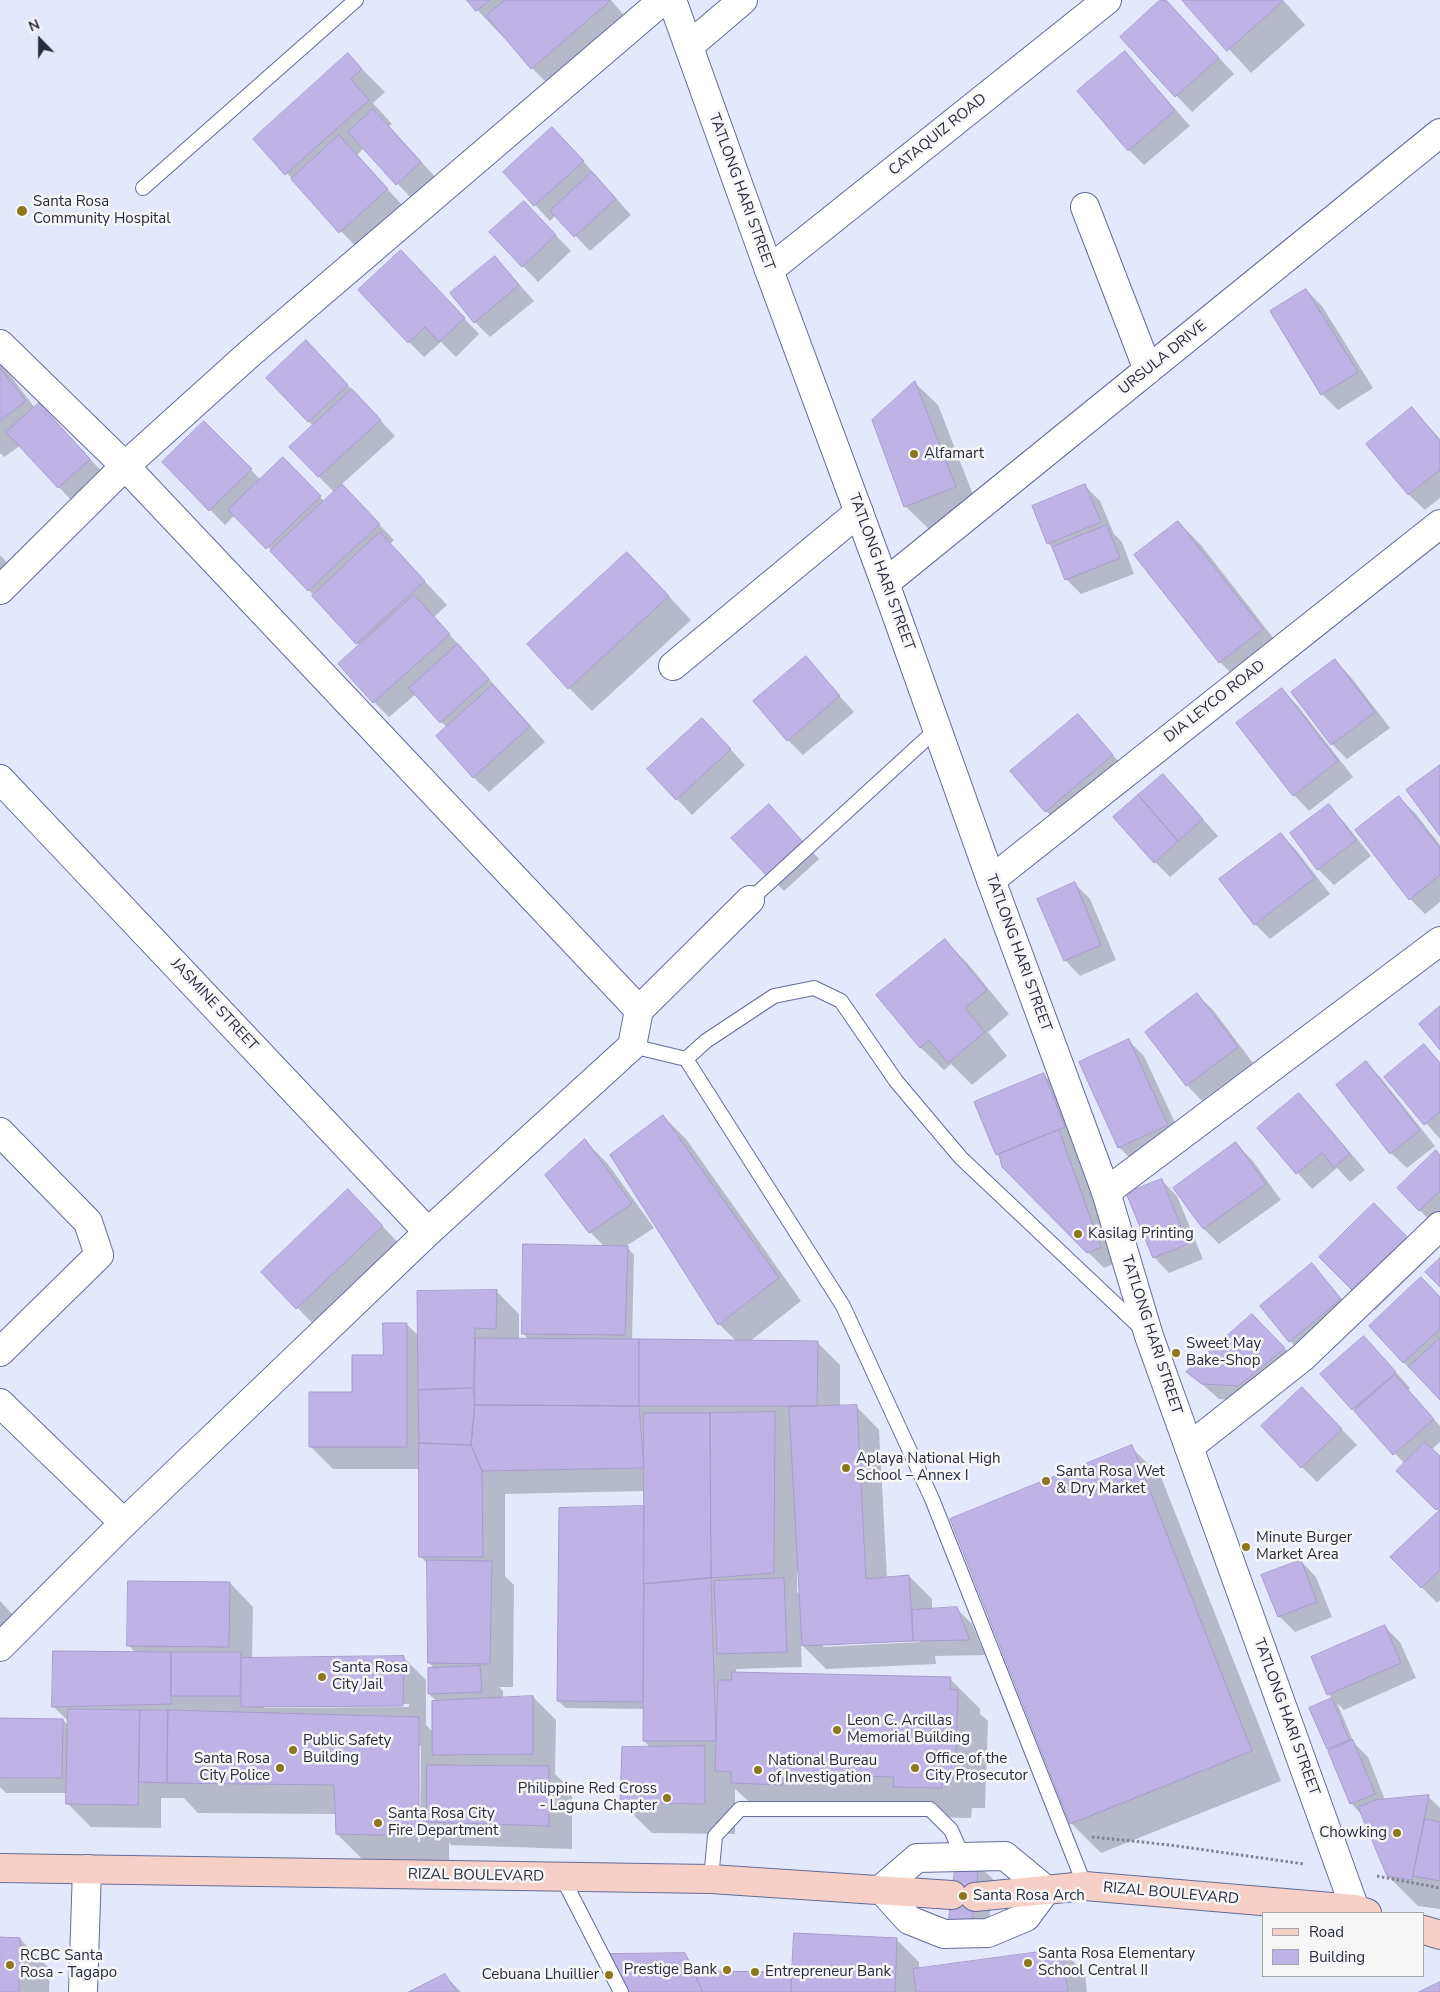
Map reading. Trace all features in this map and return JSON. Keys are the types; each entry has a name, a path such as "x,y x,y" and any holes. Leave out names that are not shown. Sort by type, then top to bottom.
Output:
{"main road":[{"name":"RIZAL BOULEVARD","path":"0,1868 712,1879 963,1896 1084,1886 1361,1911"},
{"path":"1425,1930 1440,1935"}],"street":[{"path":"0,590 125,466 248,355 663,0"},
{"name":"TATLONG HARI STREET","path":"672,0 769,270 886,583 991,880 1106,1192 1149,1336 1340,1869 1361,1911"},
{"path":"688,46 743,0"},
{"name":"CATAQUIZ ROAD","path":"769,270 1107,0"},
{"name":"URSULA DRIVE","path":"886,583 1440,133"},
{"path":"1085,207 1148,370"},
{"path":"0,344 125,466 639,1010"},
{"path":"673,666 859,512"},
{"name":"DIA LEYCO ROAD","path":"991,880 1440,524"},
{"name":"JASMINE STREET","path":"0,778 428,1232"},
{"path":"0,1647 124,1523 428,1232 632,1046 639,1010 750,900"},
{"path":"1106,1192 1440,941"},
{"path":"0,1132 88,1222 99,1255 0,1352"},
{"path":"1189,1446 1303,1357 1440,1226"},
{"path":"0,1403 124,1523"},
{"path":"1004,1856 1046,1890 1026,1917 988,1933 944,1934 909,1920 881,1889 917,1858 963,1857 1004,1856"},
{"path":"83,1992 87,1869"}],"lane":[{"path":"143,188 356,0"},
{"path":"750,900 938,728"},
{"path":"686,1058 706,1041 774,996 814,988 842,1001 896,1081 961,1158 1149,1336"},
{"path":"632,1046 686,1058 843,1306 932,1499 1084,1886"},
{"path":"712,1879 716,1836 740,1809 930,1809 951,1830 963,1857"},
{"path":"562,1877 621,1992"}],"path":[{"path":"1064,1834 1170,1845 1340,1869 1440,1888"}],"building":[{"path":"467,0 490,0 476,11"},
{"path":"505,0 610,1 531,69 486,16"},
{"path":"1160,0 1166,0 1219,58 1175,97 1120,37"},
{"path":"1182,0 1282,0 1283,1 1227,51"},
{"path":"1125,51 1175,110 1128,151 1077,91"},
{"path":"348,53 362,69 351,79 369,100 285,175 253,139"},
{"path":"373,109 421,162 396,185 348,132"},
{"path":"552,127 584,161 534,206 503,172"},
{"path":"339,135 388,189 339,233 291,179"},
{"path":"592,172 616,199 574,237 550,211"},
{"path":"524,201 556,235 522,267 489,232"},
{"path":"401,250 465,318 439,342 425,327 408,343 358,290"},
{"path":"495,256 519,285 474,323 450,293"},
{"path":"1306,289 1358,372 1321,395 1270,311"},
{"path":"306,340 348,385 308,422 266,378"},
{"path":"0,368 26,401 0,421"},
{"name":"Alfamart","path":"915,381 956,487 904,507 872,420"},
{"path":"352,389 381,420 318,477 289,447"},
{"path":"39,403 90,459 58,488 6,432"},
{"path":"1412,407 1440,441 1440,470 1408,495 1366,444"},
{"path":"204,421 252,469 209,511 162,462"},
{"path":"283,457 321,496 266,549 228,510"},
{"path":"342,484 380,524 308,591 270,551"},
{"path":"1085,484 1101,522 1047,544 1032,506"},
{"path":"1178,521 1263,629 1219,663 1134,555"},
{"path":"1107,525 1120,558 1065,580 1052,547"},
{"path":"380,532 425,581 356,644 312,596"},
{"path":"627,552 669,596 568,689 527,644"},
{"path":"414,595 450,634 373,703 338,664"},
{"path":"458,644 489,679 440,723 409,688"},
{"path":"806,656 840,696 787,741 753,701"},
{"path":"1335,659 1375,712 1331,745 1291,692"},
{"path":"493,685 530,726 473,778 436,736"},
{"path":"1282,688 1338,761 1293,796 1236,723"},
{"path":"1078,714 1113,755 1045,812 1010,771"},
{"path":"702,718 731,749 676,800 647,769"},
{"path":"1440,765 1440,836 1406,790"},
{"path":"1163,774 1203,819 1178,841 1138,795"},
{"path":"1138,795 1178,841 1154,863 1113,817"},
{"path":"1399,796 1440,848 1440,875 1409,900 1355,830"},
{"path":"769,804 804,843 768,877 731,838"},
{"path":"1329,804 1356,840 1317,870 1290,833"},
{"path":"1281,833 1315,878 1254,925 1219,879"},
{"path":"1075,882 1101,945 1064,961 1037,899"},
{"path":"945,939 987,990 965,1008 985,1032 948,1063 929,1040 920,1048 876,995"},
{"path":"1197,993 1238,1047 1186,1086 1145,1032"},
{"path":"1440,1006 1440,1050 1419,1024"},
{"path":"1129,1039 1168,1125 1118,1148 1079,1062"},
{"path":"1424,1044 1440,1063 1440,1112 1424,1125 1384,1077"},
{"path":"1366,1061 1420,1130 1390,1154 1336,1085"},
{"path":"1044,1073 1065,1127 996,1155 974,1102"},
{"path":"1299,1093 1350,1154 1334,1167 1322,1153 1296,1174 1257,1128"},
{"path":"663,1115 779,1278 718,1325 610,1155"},
{"path":"1059,1130 1101,1247 1087,1253 1002,1167 999,1154"},
{"path":"585,1139 632,1204 589,1233 545,1175"},
{"path":"1236,1142 1266,1184 1203,1229 1173,1188"},
{"path":"1436,1150 1440,1155 1440,1191 1419,1211 1397,1188"},
{"path":"1162,1179 1188,1244 1153,1258 1126,1193"},
{"path":"348,1189 383,1226 296,1309 261,1272"},
{"path":"1374,1203 1413,1243 1358,1296 1319,1257"},
{"path":"523,1244 628,1246 625,1335 522,1334"},
{"path":"1440,1258 1440,1287 1425,1272"},
{"path":"1312,1263 1341,1299 1289,1342 1260,1306"},
{"path":"1421,1277 1440,1297 1440,1329 1403,1363 1369,1326"},
{"path":"497,1290 496,1329 475,1328 473,1388 418,1390 417,1291"},
{"path":"1252,1314 1285,1348 1238,1386 1202,1384 1186,1372"},
{"path":"383,1323 407,1323 407,1447 309,1447 309,1392 352,1392 352,1355 383,1355"},
{"path":"1364,1336 1396,1372 1352,1410 1320,1374"},
{"path":"476,1338 639,1339 639,1406 475,1405"},
{"path":"1440,1338 1440,1400 1409,1367"},
{"path":"639,1339 818,1341 817,1406 639,1406"},
{"path":"1395,1375 1434,1419 1393,1455 1354,1411"},
{"path":"1302,1387 1342,1429 1301,1468 1261,1426"},
{"path":"473,1388 475,1405 471,1445 419,1443 418,1390"},
{"path":"475,1405 639,1406 644,1468 482,1471 471,1445"},
{"name":"Aplaya National High School – Annex I","path":"857,1405 866,1579 909,1575 913,1641 802,1646 789,1407"},
{"path":"775,1412 774,1573 711,1578 710,1413"},
{"path":"644,1413 710,1413 711,1578 644,1584"},
{"path":"1425,1442 1440,1456 1440,1506 1436,1510 1396,1471"},
{"path":"419,1443 471,1445 482,1471 483,1557 419,1557"},
{"path":"1132,1445 1252,1751 1070,1824 950,1519"},
{"path":"644,1506 643,1702 557,1701 559,1508"},
{"path":"1440,1510 1440,1570 1421,1588 1390,1557"},
{"path":"427,1560 492,1561 490,1664 428,1663"},
{"path":"1301,1560 1317,1602 1278,1617 1261,1575"},
{"path":"711,1578 716,1741 643,1741 644,1584"},
{"path":"784,1578 787,1652 717,1654 714,1581"},
{"path":"128,1581 230,1582 229,1647 127,1646"},
{"path":"957,1607 970,1640 913,1641 912,1610"},
{"path":"1385,1625 1401,1663 1327,1695 1311,1657"},
{"path":"53,1651 171,1652 171,1704 52,1707"},
{"path":"171,1652 241,1652 240,1696 171,1696"},
{"name":"Santa Rosa City Jail","path":"404,1656 403,1706 241,1707 241,1658"},
{"path":"480,1666 482,1692 428,1694 428,1668"},
{"name":"Leon C. Arcillas Memorial Building","path":"732,1672 951,1677 950,1689 958,1690 955,1778 942,1778 942,1788 893,1787 894,1777 783,1774 783,1785 731,1783 731,1772 715,1771 718,1680 731,1680"},
{"path":"533,1696 533,1754 432,1755 432,1701"},
{"path":"1332,1698 1349,1740 1327,1749 1309,1708"},
{"path":"68,1709 140,1710 138,1805 66,1804"},
{"path":"140,1710 168,1710 167,1783 139,1782"},
{"name":"Public Safety Building","path":"168,1710 419,1717 419,1836 336,1834 334,1785 167,1783"},
{"path":"0,1718 63,1719 62,1778 0,1778"},
{"path":"1353,1740 1375,1794 1350,1804 1328,1751"},
{"path":"705,1746 705,1804 620,1803 622,1747"},
{"path":"427,1765 549,1766 549,1826 427,1822"},
{"path":"1429,1795 1412,1880 1387,1876 1358,1807 1375,1800"},
{"path":"1425,1819 1440,1822 1440,1881 1413,1876"},
{"name":"Santa Rosa Arch","path":"956,1861 979,1864 971,1930 948,1927"},
{"path":"794,1933 897,1938 895,1992 791,1992"},
{"name":"RCBC Santa Rosa - Tagapo","path":"0,1937 20,1938 19,1992 0,1992"},
{"path":"1062,1949 1068,1992 916,1992 913,1969"},
{"path":"685,1953 703,1992 627,1992 610,1954"},
{"path":"694,1971 792,1972 791,1992 703,1992"},
{"path":"445,1974 457,1992 409,1992"},
{"path":"1440,1982 1440,1992 1419,1992"}],"place":[{"name":"Santa Rosa Community Hospital","path":"22,211"},
{"name":"Alfamart","path":"914,454"},
{"name":"Kasilag Printing","path":"1078,1234"},
{"name":"Sweet May Bake-Shop","path":"1176,1353"},
{"name":"Aplaya National High School – Annex I","path":"846,1468"},
{"name":"Santa Rosa Wet & Dry Market","path":"1046,1481"},
{"name":"Minute Burger Market Area","path":"1246,1547"},
{"name":"Santa Rosa City Jail","path":"322,1677"},
{"name":"Leon C. Arcillas Memorial Building","path":"837,1730"},
{"name":"Public Safety Building","path":"293,1750"},
{"name":"Santa Rosa City Police","path":"280,1768"},
{"name":"Office of the City Prosecutor","path":"915,1768"},
{"name":"National Bureau of Investigation","path":"758,1770"},
{"name":"Philippine Red Cross - Laguna Chapter","path":"667,1798"},
{"name":"Santa Rosa City Fire Department","path":"378,1823"},
{"name":"Chowking","path":"1397,1833"},
{"name":"Santa Rosa Arch","path":"963,1896"},
{"name":"Santa Rosa Elementary School Central II","path":"1028,1963"},
{"name":"RCBC Santa Rosa - Tagapo","path":"10,1965"},
{"name":"Prestige Bank","path":"727,1970"},
{"name":"Entrepreneur Bank","path":"755,1972"},
{"name":"Cebuana Lhuillier","path":"609,1975"}]}
